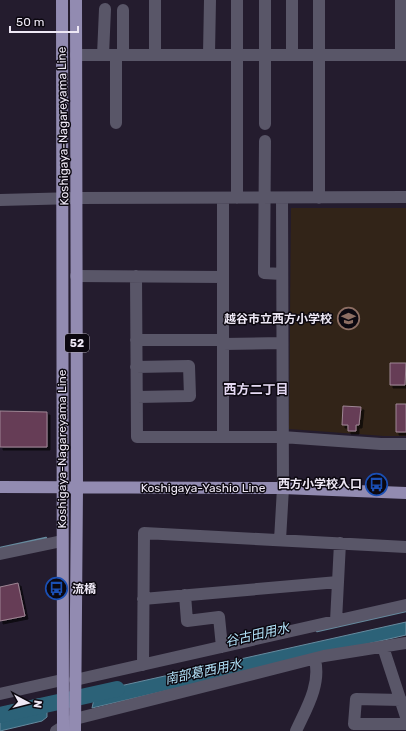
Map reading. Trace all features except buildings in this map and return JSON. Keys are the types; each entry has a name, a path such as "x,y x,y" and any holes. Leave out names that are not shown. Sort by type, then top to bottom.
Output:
{"main road":[{"name":"Koshigaya-Nagareyama Line","path":"61,730 64,199 62,0"},
{"name":"Koshigaya-Nagareyama Line","path":"75,723 77,488 76,0"},
{"name":"Koshigaya-Yashio Line","path":"0,487 283,488 406,493"}],"street":[{"path":"154,55 155,0"},
{"path":"209,54 210,0"},
{"path":"237,0 237,198"},
{"path":"265,0 265,124"},
{"path":"292,0 292,55"},
{"path":"319,0 319,198"},
{"path":"76,56 209,54 404,55 401,0"},
{"path":"104,55 105,10"},
{"path":"116,123 119,55 123,10"},
{"path":"265,142 264,273 282,274"},
{"path":"0,200 76,198 406,197"},
{"path":"223,198 223,437"},
{"path":"280,540 283,488 282,198"},
{"path":"76,276 223,277"},
{"path":"136,276 137,437 282,438 381,444 406,444"},
{"path":"136,340 282,344"},
{"path":"136,367 189,366 190,396 136,397"},
{"path":"144,665 144,533 406,547"},
{"path":"0,554 62,541"},
{"path":"336,621 340,543"},
{"path":"143,599 338,582"},
{"path":"185,596 187,621 219,617 222,647"},
{"path":"75,681 406,605"},
{"path":"61,730 75,723 315,660 406,643"},
{"path":"383,647 404,708 356,699 354,724 406,724"},
{"path":"296,731 315,690 317,668 315,660"},
{"path":"0,694 62,680"}],"shaded area":[{"name":"越谷市立西方小学校","path":"291,208 406,208 406,436 384,436 289,429"}],"water":[{"path":"406,622 406,635 92,708 96,690 105,687 111,688"},
{"path":"38,699 47,699 47,717 42,721 0,731 0,708"}],"waterway":[{"path":"0,548 46,538"},
{"name":"谷古田用水","path":"317,631 406,611"},
{"name":"南部葛西用水","path":"0,715 117,689"}],"place":[{"name":"越谷市立西方小学校","path":"348,319"},
{"name":"西方小学校入口","path":"377,484"},
{"name":"流橋","path":"57,589"}],"district":[{"name":"西方二丁目","path":"256,389"}]}
